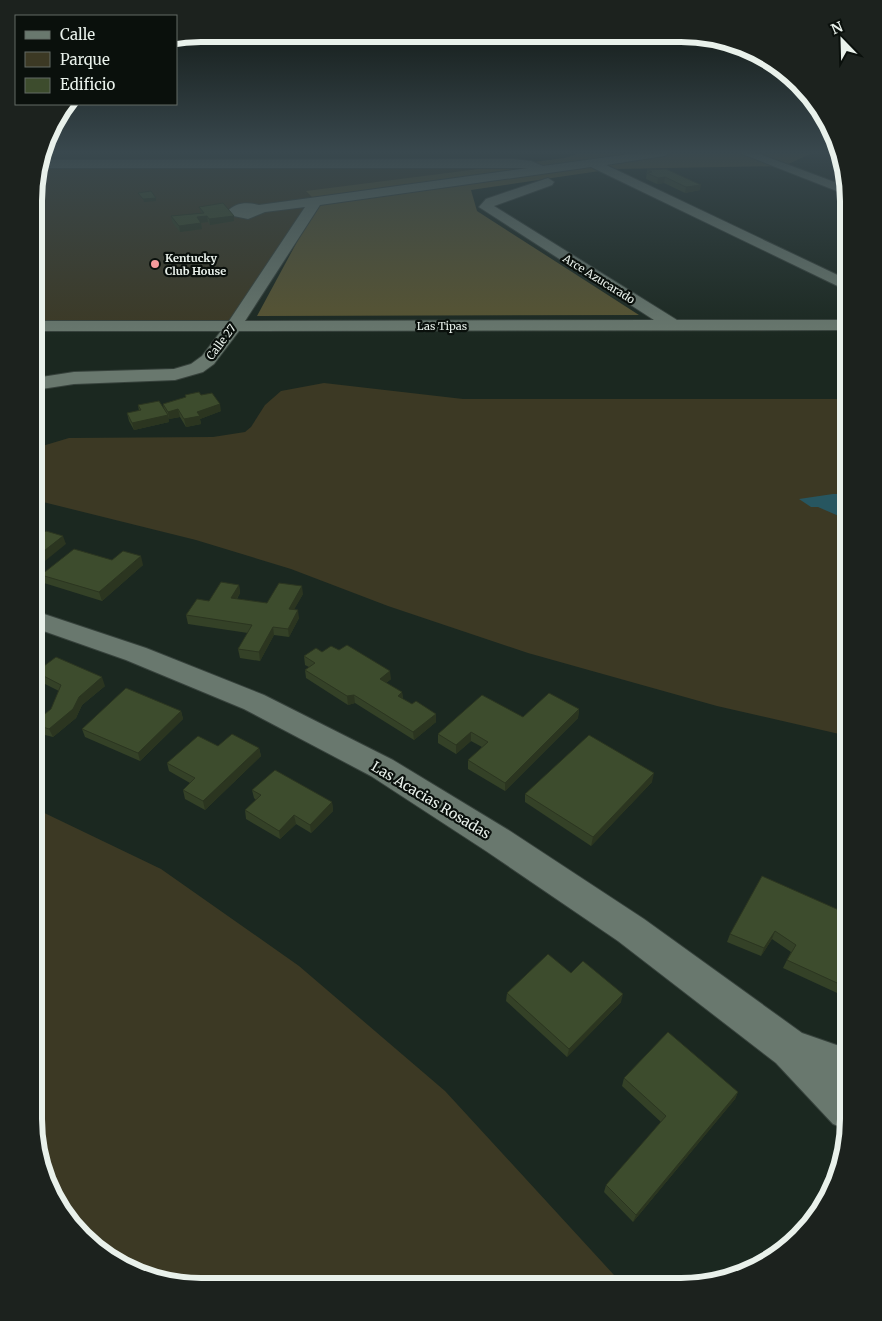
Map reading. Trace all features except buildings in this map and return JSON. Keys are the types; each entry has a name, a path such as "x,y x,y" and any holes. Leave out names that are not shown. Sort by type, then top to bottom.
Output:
{"street":[{"name":"Calle 27","path":"42,383 74,378 175,374 189,372 208,360 233,327 307,215"},
{"name":"Arce Azucarado","path":"498,215 673,326"},
{"path":"702,215 840,282"},
{"name":"Las Tipas","path":"42,326 840,325"},
{"name":"Las Acacias Rosadas","path":"42,622 136,654 254,702 382,768 498,841 631,930 790,1049"},
{"path":"790,1049 839,1066"},
{"path":"790,1049 839,1100"}],"green space":[{"path":"42,215 307,215 233,327 42,326"},
{"path":"324,383 463,399 840,399 839,734 717,706 528,653 388,606 291,569 196,540 42,502 42,446 69,438 213,437 245,432 251,427 265,405 281,391"},
{"path":"42,812 161,869 299,966 445,1091 617,1278 181,1277 141,1266 105,1246 75,1216 64,1199 48,1160 44,1140 42,1119"}],"shaded area":[{"path":"312,215 483,215 639,315 257,316"}],"water":[{"path":"840,494 840,516 818,507 811,507 799,499"}],"place":[{"name":"Kentucky Club House","path":"155,264"}]}
